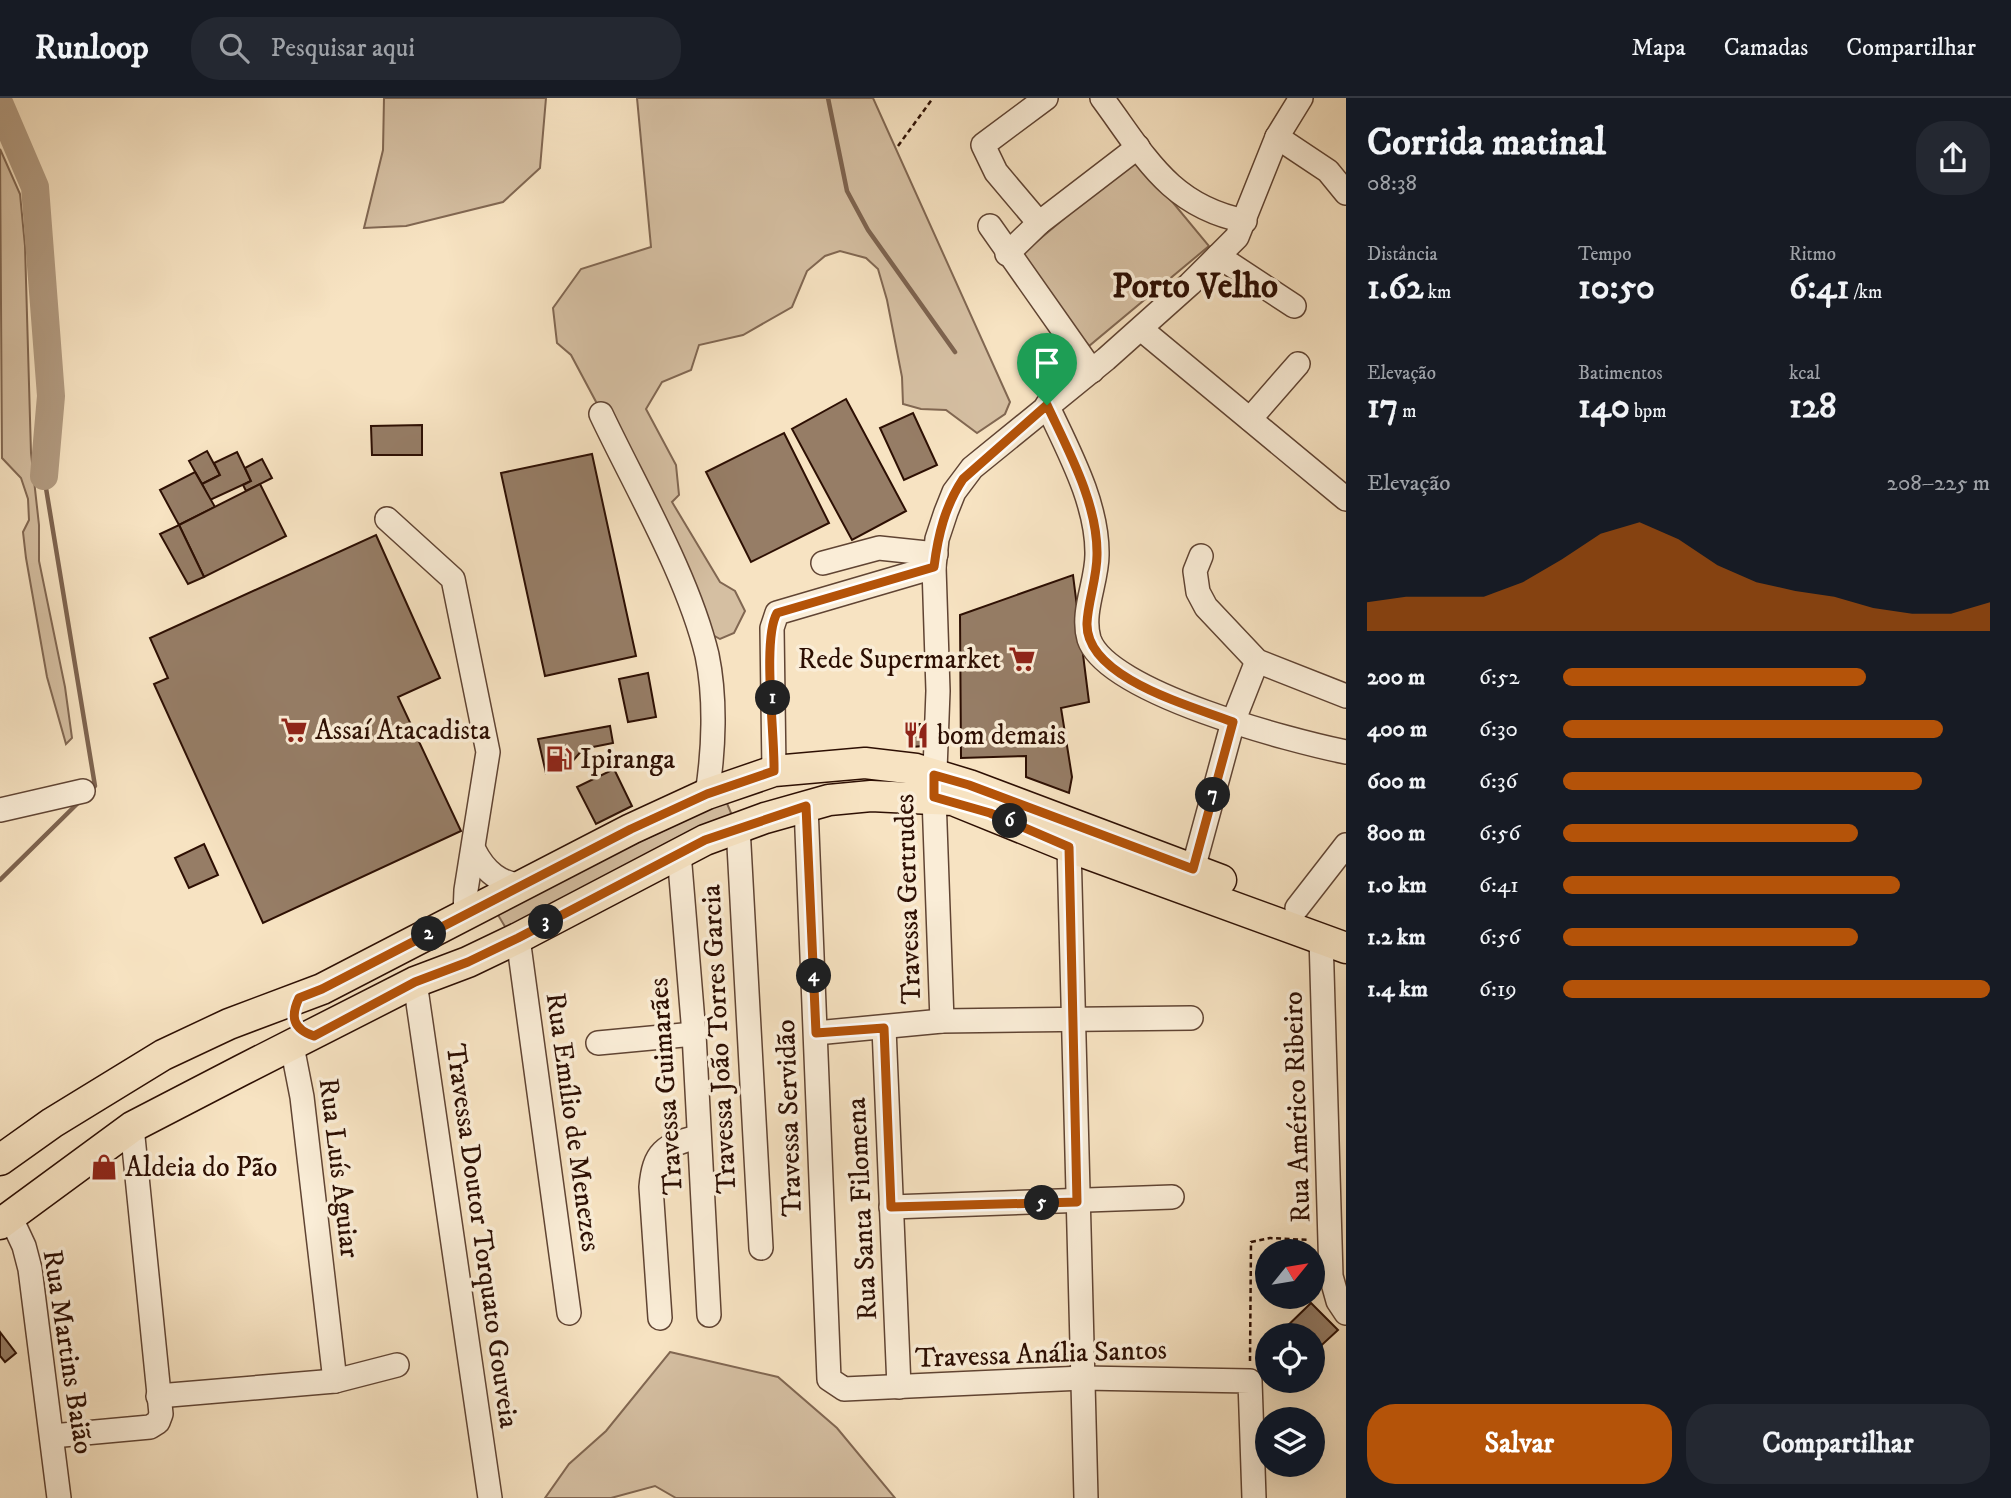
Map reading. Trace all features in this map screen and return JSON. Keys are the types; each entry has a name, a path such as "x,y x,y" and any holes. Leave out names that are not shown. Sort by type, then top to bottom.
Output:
{"main road":[{"path":"0,1160 136,1069 257,1013 299,998 524,886 631,829 707,794 774,771 865,763 916,769 940,791 1069,847 1338,938"},
{"path":"5,1220 132,1127 415,982 468,962 679,853 738,827 830,800 940,791 969,785 1297,908 1338,938"},
{"path":"294,1045 301,1031 294,1023 294,1009 299,998"},
{"path":"257,1013 273,1016 282,1028 284,1036 294,1045"}],"street":[{"path":"1039,223 996,172 983,145 1046,98"},
{"path":"1102,98 1158,174 1180,195 1219,216 1245,221"},
{"name":"Travessa Gertrudes","path":"942,1021 935,561 946,512 963,479 1047,405 1092,371 1140,329 1237,237 1278,137 1301,98"},
{"path":"1278,137 1328,172 1346,193"},
{"path":"1007,254 1039,223 1138,147"},
{"path":"990,226 1007,254 1092,371"},
{"path":"1218,256 1294,306"},
{"path":"1140,329 1346,499"},
{"path":"1250,419 1298,364"},
{"path":"1047,405 1072,461 1095,529 1097,556 1087,625 1094,649 1106,663 1125,677 1233,722 1297,742 1346,752"},
{"path":"601,414 672,564 706,654 712,704 707,794"},
{"path":"387,519 453,579 488,752 466,890 465,915"},
{"path":"823,564 879,548 935,561"},
{"path":"1201,555 1195,571 1198,592 1206,607 1257,661 1346,696"},
{"path":"774,771 771,652 772,628 777,613 935,561"},
{"path":"1193,869 1233,722 1257,661"},
{"path":"0,810 83,791"},
{"name":"Travessa Servidão","path":"806,806 828,1363 829,1379 834,1385"},
{"name":"Travessa João Torres Garcia","path":"738,827 761,1248"},
{"path":"1297,908 1346,845"},
{"path":"1069,847 1086,1498"},
{"path":"474,850 481,863 505,884 524,886"},
{"name":"Travessa Guimarães","path":"679,853 694,1034 709,1315"},
{"name":"Rua Emílio de Menezes","path":"518,938 569,1313"},
{"name":"Rua Américo Ribeiro","path":"1338,938 1338,1163 1331,1240 1333,1289 1346,1312"},
{"name":"Travessa Doutor Torquato Gouveia","path":"415,982 490,1498"},
{"path":"816,1033 942,1021 1073,1017 1191,1018"},
{"name":"Rua Santa Filomena","path":"884,1028 899,1387"},
{"path":"598,1043 694,1034"},
{"name":"Rua Luís Aguiar","path":"294,1045 335,1381"},
{"path":"52,1436 150,1427 158,1422 161,1414 132,1127"},
{"path":"660,1318 650,1187 653,1167 667,1147 698,1137"},
{"path":"891,1207 1172,1197"},
{"name":"Rua Martins Baião","path":"5,1220 24,1246 30,1269 59,1498"},
{"path":"158,1396 335,1381 397,1365"},
{"name":"Travessa Anália Santos","path":"834,1385 844,1388 899,1387 1083,1378 1250,1381"},
{"path":"1250,1381 1254,1498"}],"path":[{"path":"898,146 933,98"},
{"path":"1250,1381 1251,1242 1270,1238 1331,1240"}],"shaded area":[{"path":"384,98 546,98 540,168 503,202 406,226 364,228 383,150"},
{"path":"637,98 873,98 1010,402 1005,414 977,433 946,410 921,409 903,404 902,377 878,269 866,258 840,251 825,256 807,271 792,307 743,335 699,345 691,370 662,382 646,409 676,465 679,495 672,502 720,582 735,591 745,611 734,633 720,639 711,634 634,473 571,355 557,343 553,308 581,269 651,247"},
{"path":"0,149 20,194 25,246 31,453 39,525 39,561 65,687 72,738 66,744 47,677 26,558 23,532 29,520 28,499 21,478 2,458"},
{"path":"1136,158 1209,246 1089,346 1016,259"},
{"path":"726,801 734,820 510,935 495,910"},
{"path":"670,1352 778,1377 837,1428 895,1498 676,1498 655,1486 611,1498 545,1498 569,1464 606,1431"}],"building":[{"path":"846,399 906,511 852,540 792,429"},
{"path":"913,413 937,465 904,480 880,428"},
{"path":"422,425 422,455 372,455 371,426"},
{"path":"784,433 829,523 751,562 706,472"},
{"path":"207,451 220,475 202,484 189,461"},
{"path":"237,452 251,481 210,500 202,484 220,475 214,463"},
{"path":"592,454 636,656 545,676 501,473"},
{"path":"262,459 272,478 246,491 243,485 251,481 245,468"},
{"path":"195,472 215,507 179,525 160,490"},
{"path":"260,484 286,536 204,577 179,525"},
{"path":"179,525 204,577 188,584 160,534"},
{"name":"Assaí Atacadista","path":"376,535 440,678 398,697 461,831 263,923 154,684 168,678 150,638"},
{"name":"Rede Supermarket","path":"1073,575 1089,702 1061,708 1072,777 1069,793 1026,777 1026,756 961,758 960,615"},
{"name":"Ipiranga","path":"648,673 656,717 628,722 619,679"},
{"name":"bom demais","path":"910,724 920,724 923,746 912,747"},
{"name":"Ipiranga","path":"610,726 613,743 583,749 566,769 546,773 538,739"},
{"name":"Ipiranga","path":"614,769 632,806 596,824 577,787"},
{"path":"204,844 218,875 189,888 175,858"},
{"path":"1305,1309 1317,1309 1338,1330 1325,1342 1325,1323 1290,1323"},
{"path":"0,1332 16,1353 5,1362 0,1356"}],"waterway":[{"path":"828,98 847,191 868,230 955,352"},
{"path":"0,105 35,187 51,396 44,476"},
{"path":"44,476 95,786 90,791"},
{"path":"0,880 81,800"}],"place":[{"name":"Rede Supermarket","path":"1022,659"},
{"name":"Assaí Atacadista","path":"294,730"},
{"name":"bom demais","path":"916,735"},
{"name":"Ipiranga","path":"559,759"},
{"name":"Aldeia do Pão","path":"104,1167"}],"district":[{"name":"Porto Velho","path":"1195,287"}],"route":[{"path":"1047,405 1072,461 1095,529 1097,556 1087,625 1094,649 1106,663 1125,677 1233,722 1193,869 969,785 934,775 934,797 953,800 990,813 1069,847 1077,1202 891,1207 884,1028 816,1033 806,806 705,840 518,938 468,962 415,982 314,1036 301,1031 294,1023 294,1009 299,998 379,960 631,829 707,794 774,771 771,664 772,628 777,613 934,567 937,539 954,492 963,479 972,468 1047,405"}]}
